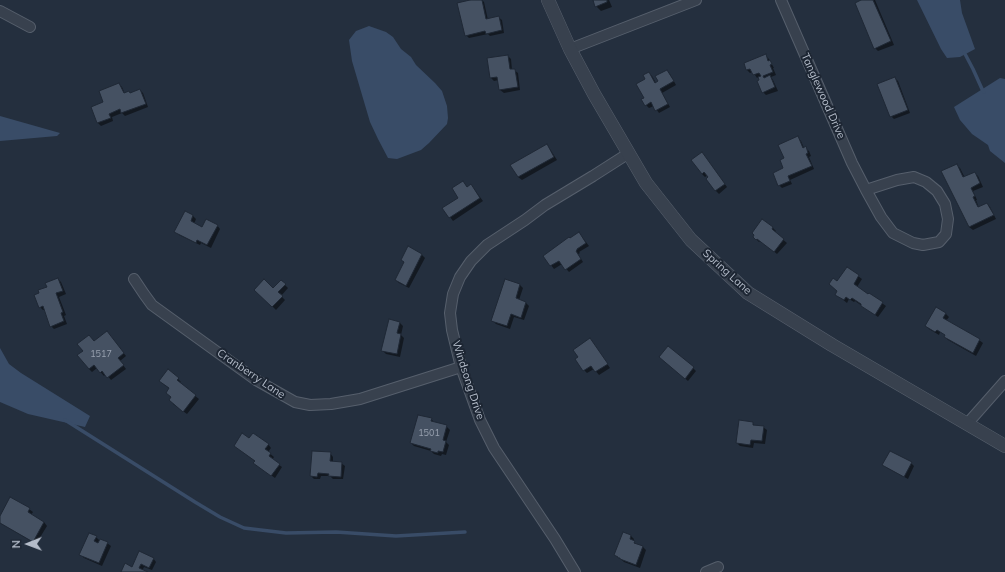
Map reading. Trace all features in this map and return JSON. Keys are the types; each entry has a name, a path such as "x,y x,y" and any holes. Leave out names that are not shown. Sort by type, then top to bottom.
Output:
{"street":[{"name":"Spring Lane","path":"548,0 570,49 594,94 646,183 691,240 748,293 832,345 1005,446"},
{"path":"570,49 696,0"},
{"name":"Tanglewood Drive","path":"781,0 852,164 866,190 881,217 894,232 913,243 923,245 939,242 946,234 948,219 945,204 937,191 926,182 914,177 897,180 866,190"},
{"path":"0,11 30,27"},
{"name":"Windsong Drive","path":"575,572 555,539 494,448 480,420 461,367 452,330 450,313 453,294 460,277 471,261 487,245 545,205 629,153"},
{"name":"Cranberry Lane","path":"134,279 152,305 256,380 295,402 310,405 331,404 360,399 461,367"},
{"path":"967,424 1005,381"},
{"path":"706,572 718,567"}],"water":[{"path":"917,0 960,0 962,13 975,49 960,57 947,58"},
{"path":"369,26 386,32 393,37 401,49 411,57 416,65 442,91 447,106 447,124 421,150 397,159 388,158 370,122 352,61 349,40 356,31"},
{"path":"1000,78 1005,79 1005,163 990,151 988,145 972,134 960,120 954,107"},
{"path":"0,116 60,133 57,136 0,141"},
{"path":"0,348 9,364 90,416 85,427 28,414 0,402"}],"building":[{"path":"470,0 482,0 486,19 499,16 502,30 486,34 485,31 465,36 457,3"},
{"path":"593,0 607,0 607,2 595,7"},
{"path":"861,0 873,0 891,41 874,49 855,3"},
{"path":"766,54 768,61 770,60 772,64 770,65 773,72 763,76 764,78 770,75 775,87 762,93 757,81 759,80 758,77 761,76 759,73 753,75 750,69 746,70 744,63"},
{"path":"508,55 510,69 515,69 518,87 499,90 497,77 490,78 487,58"},
{"path":"667,70 674,81 660,89 668,104 655,111 651,102 645,106 641,99 644,98 636,84 645,79 643,75 649,72 655,83 658,81 655,76"},
{"path":"895,77 908,110 890,117 877,84"},
{"path":"119,83 124,93 129,91 130,93 140,89 146,104 121,113 120,109 109,114 111,118 97,123 91,107 103,102 99,91"},
{"path":"798,136 803,148 806,146 808,153 806,154 812,166 788,176 790,181 778,186 773,173 783,168 780,160 784,158 778,145"},
{"path":"547,144 554,157 518,177 510,165"},
{"path":"702,152 725,184 715,191 706,179 708,177 704,172 702,174 691,160"},
{"path":"957,164 963,177 975,172 980,183 971,188 975,196 973,197 978,207 987,203 994,215 969,227 941,171"},
{"path":"463,181 467,187 471,184 480,198 449,218 442,208 458,198 452,188"},
{"path":"185,211 193,215 191,221 202,227 206,219 218,225 207,245 197,240 196,243 174,232"},
{"path":"762,219 773,227 772,229 784,239 774,252 753,237 754,235 752,233"},
{"path":"579,232 586,243 576,251 581,259 565,270 559,261 550,266 543,256 569,237 570,238"},
{"path":"408,246 422,254 406,286 395,280 404,262 401,260"},
{"path":"847,267 859,275 854,284 883,302 875,315 852,298 850,300 846,297 844,300 835,295 837,291 829,284 833,278 837,281"},
{"path":"58,278 63,291 56,293 63,312 61,313 64,321 50,327 43,306 39,308 34,295 39,293 38,290 47,287 45,283"},
{"path":"264,279 273,288 281,280 286,284 278,292 283,296 272,307 254,290"},
{"path":"505,279 520,284 516,298 526,302 521,318 511,314 507,326 491,321"},
{"path":"936,307 946,313 943,318 980,339 973,353 944,337 945,335 937,330 935,332 925,326"},
{"path":"389,319 400,322 397,333 401,334 397,354 381,351"},
{"path":"107,331 124,353 118,358 124,365 107,378 102,371 100,373 94,365 89,369 77,355 83,351 77,344 89,335 94,341"},
{"path":"590,338 608,364 595,372 591,366 583,371 575,359 578,357 573,350"},
{"path":"668,346 694,367 685,379 659,357"},
{"path":"168,369 179,378 177,380 196,395 183,412 169,400 171,397 166,393 169,388 159,381"},
{"path":"418,415 432,418 431,421 447,425 443,440 446,441 443,452 438,451 438,453 430,451 431,449 410,443"},
{"path":"739,420 753,422 753,425 764,426 762,441 751,440 750,445 736,443"},
{"path":"242,433 249,438 253,433 269,444 265,449 271,453 269,456 280,464 271,476 253,463 255,461 234,446"},
{"path":"312,451 331,452 330,461 342,462 341,477 328,476 329,474 318,473 317,477 310,476"},
{"path":"890,451 912,462 904,477 882,465"},
{"path":"10,497 30,508 28,512 44,522 33,542 0,523 0,516"},
{"path":"623,532 631,535 630,539 635,541 634,543 643,546 636,565 614,555"},
{"path":"89,533 97,536 94,541 98,543 100,539 108,542 99,563 79,555"},
{"path":"139,551 154,558 149,568 141,564 139,568 148,572 121,572 125,563 132,567"}],"waterway":[{"path":"964,52 984,92"},
{"path":"65,420 195,502 220,517 244,528 286,533 336,532 396,536 465,532"}]}
